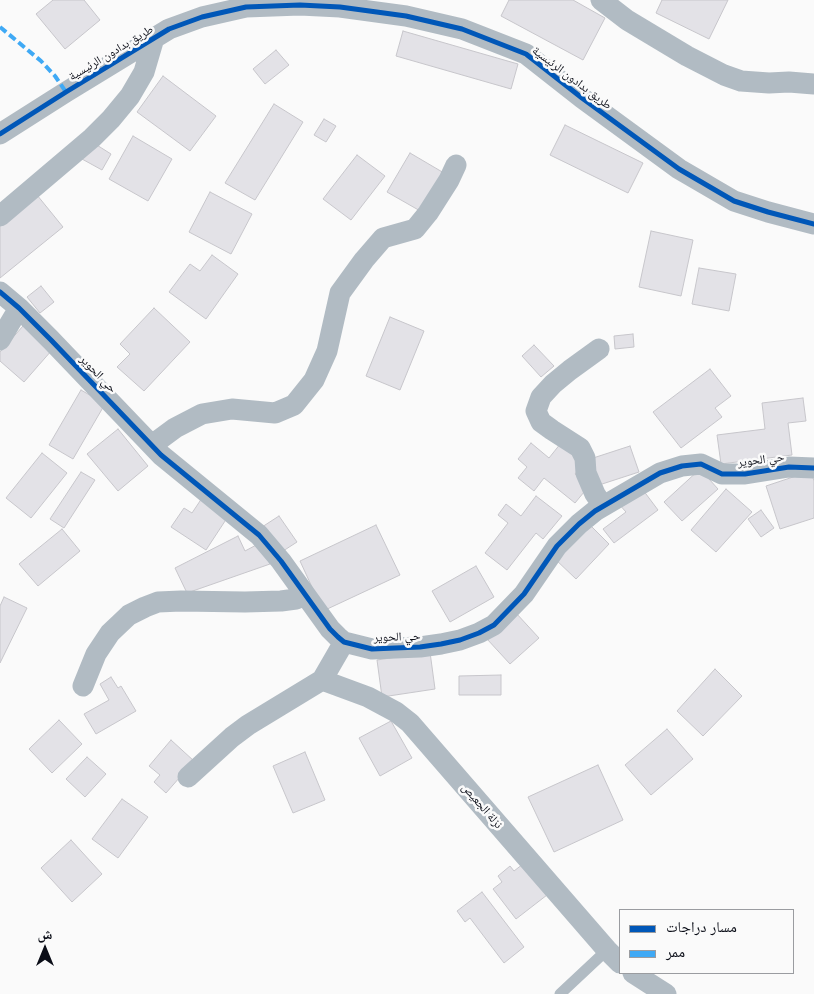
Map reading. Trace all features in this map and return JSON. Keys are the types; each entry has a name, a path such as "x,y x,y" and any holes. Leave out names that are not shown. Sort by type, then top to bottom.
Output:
{"street":[{"path":"601,0 633,24 724,76 741,81 814,84"},
{"name":"طريق بدادون الرئيسية","path":"0,134 169,29 202,17 246,7 344,4 462,29 526,54 582,98 679,169 734,201 814,224"},
{"path":"0,216 92,138 111,119 130,96 144,72 154,38"},
{"path":"152,445 175,428 202,414 232,409 275,413 294,406 314,380 327,351 340,292 383,238 415,229 428,213 449,180 456,165"},
{"name":"حي الحوير","path":"0,292 19,308 161,455 259,535 281,561 330,629 344,642 372,648 420,647 460,640 494,625 524,594 558,546 579,524 595,511 660,473 682,466 701,464 722,474 745,474 789,467 814,468"},
{"path":"0,340 19,308"},
{"path":"599,349 553,384 541,397 536,411 541,422 580,448 585,458 586,473 595,494 603,506"},
{"path":"83,686 96,654 110,633 129,615 145,607 158,602 281,600 296,598 305,594"},
{"path":"188,777 248,725 322,680 344,642"},
{"name":"نزلة الجعيص","path":"322,680 368,697 410,722 614,956"},
{"path":"635,974 666,994"}],"lane":[{"path":"560,994 614,956"}],"building":[{"path":"53,0 84,0 100,20 65,49 36,14"},
{"path":"509,0 573,0 605,18 583,60 501,16"},
{"path":"662,0 728,0 709,39 656,13"},
{"path":"403,31 518,64 511,89 396,56"},
{"path":"276,50 289,65 265,84 253,69"},
{"path":"163,76 216,116 190,151 137,112"},
{"path":"274,104 303,122 255,200 225,183"},
{"path":"324,119 336,126 326,142 314,135"},
{"path":"565,125 643,163 628,193 550,155"},
{"path":"133,136 172,159 148,201 109,179"},
{"path":"92,142 111,154 102,170 82,159"},
{"path":"410,153 444,173 422,212 387,192"},
{"path":"357,155 385,176 351,220 323,199"},
{"path":"210,192 252,214 231,254 189,232"},
{"path":"37,195 63,227 0,278 0,225"},
{"path":"651,231 693,240 681,296 639,287"},
{"path":"212,255 238,274 206,319 169,292 190,264 200,271"},
{"path":"699,268 736,274 729,311 692,304"},
{"path":"41,286 54,302 40,313 27,297"},
{"path":"154,308 190,342 144,391 117,367 130,354 120,344"},
{"path":"390,317 424,331 400,390 366,376"},
{"path":"23,326 52,350 24,382 0,361 0,352"},
{"path":"633,334 634,347 615,349 614,336"},
{"path":"534,345 554,366 541,377 522,356"},
{"path":"710,369 731,396 715,408 722,417 681,448 653,412"},
{"path":"81,390 105,404 73,459 49,445"},
{"path":"803,398 806,421 788,423 792,455 721,464 717,435 765,429 762,403"},
{"path":"118,429 148,466 118,491 87,454"},
{"path":"531,443 549,458 561,443 585,462 575,474 589,486 575,503 544,478 534,491 518,478 527,467 518,459"},
{"path":"630,446 639,472 596,486 587,460"},
{"path":"42,453 67,473 31,518 6,498"},
{"path":"700,469 718,489 682,521 664,502"},
{"path":"811,471 814,481 814,518 780,529 766,486"},
{"path":"81,472 95,480 64,528 50,519"},
{"path":"640,486 658,510 614,543 603,529 626,512 618,503"},
{"path":"726,489 752,512 716,552 691,530"},
{"path":"536,496 562,516 543,539 536,533 507,570 485,553 508,523 498,515 506,504 521,516"},
{"path":"202,498 229,515 206,550 171,527 184,508 192,513"},
{"path":"761,510 774,528 761,537 748,519"},
{"path":"279,516 297,542 280,553 262,527"},
{"path":"588,523 609,544 576,579 554,558"},
{"path":"376,525 400,575 323,611 300,561"},
{"path":"62,529 80,551 38,586 19,564"},
{"path":"238,536 245,551 260,543 270,564 187,593 175,568"},
{"path":"476,566 494,597 450,622 432,591"},
{"path":"4,597 27,608 0,663 0,606"},
{"path":"516,613 539,638 510,664 487,639"},
{"path":"430,652 435,689 382,697 377,660"},
{"path":"715,669 742,696 703,736 677,711"},
{"path":"501,675 501,695 459,695 459,676"},
{"path":"111,677 118,688 121,686 136,711 96,734 84,714 109,700 100,684"},
{"path":"59,720 82,744 52,773 29,749"},
{"path":"391,721 412,758 380,776 359,738"},
{"path":"667,729 693,759 651,795 625,765"},
{"path":"171,740 194,761 166,793 154,782 160,775 149,766"},
{"path":"305,752 325,800 293,813 273,766"},
{"path":"87,757 106,774 85,797 66,779"},
{"path":"598,765 623,820 554,852 528,797"},
{"path":"122,799 148,817 118,858 92,839"},
{"path":"71,840 102,874 72,902 41,868"},
{"path":"523,864 547,895 516,919 493,889 502,882 498,876 510,866 514,871"},
{"path":"482,892 524,947 504,963 470,918 465,922 457,911"}],"marked path":[{"path":"0,27 41,61 66,92"}],"cycle path":[{"path":"0,134 169,29 202,17 246,7 300,5 340,7 406,16 462,29 526,54 582,98 679,169 734,201 814,224"},
{"path":"0,292 51,340 161,455 259,535 338,637 344,642 372,649 441,644 460,640 494,625 524,594 557,546 579,524 595,511 660,473 682,466 701,464 722,474 745,474 789,467 814,468"}]}
